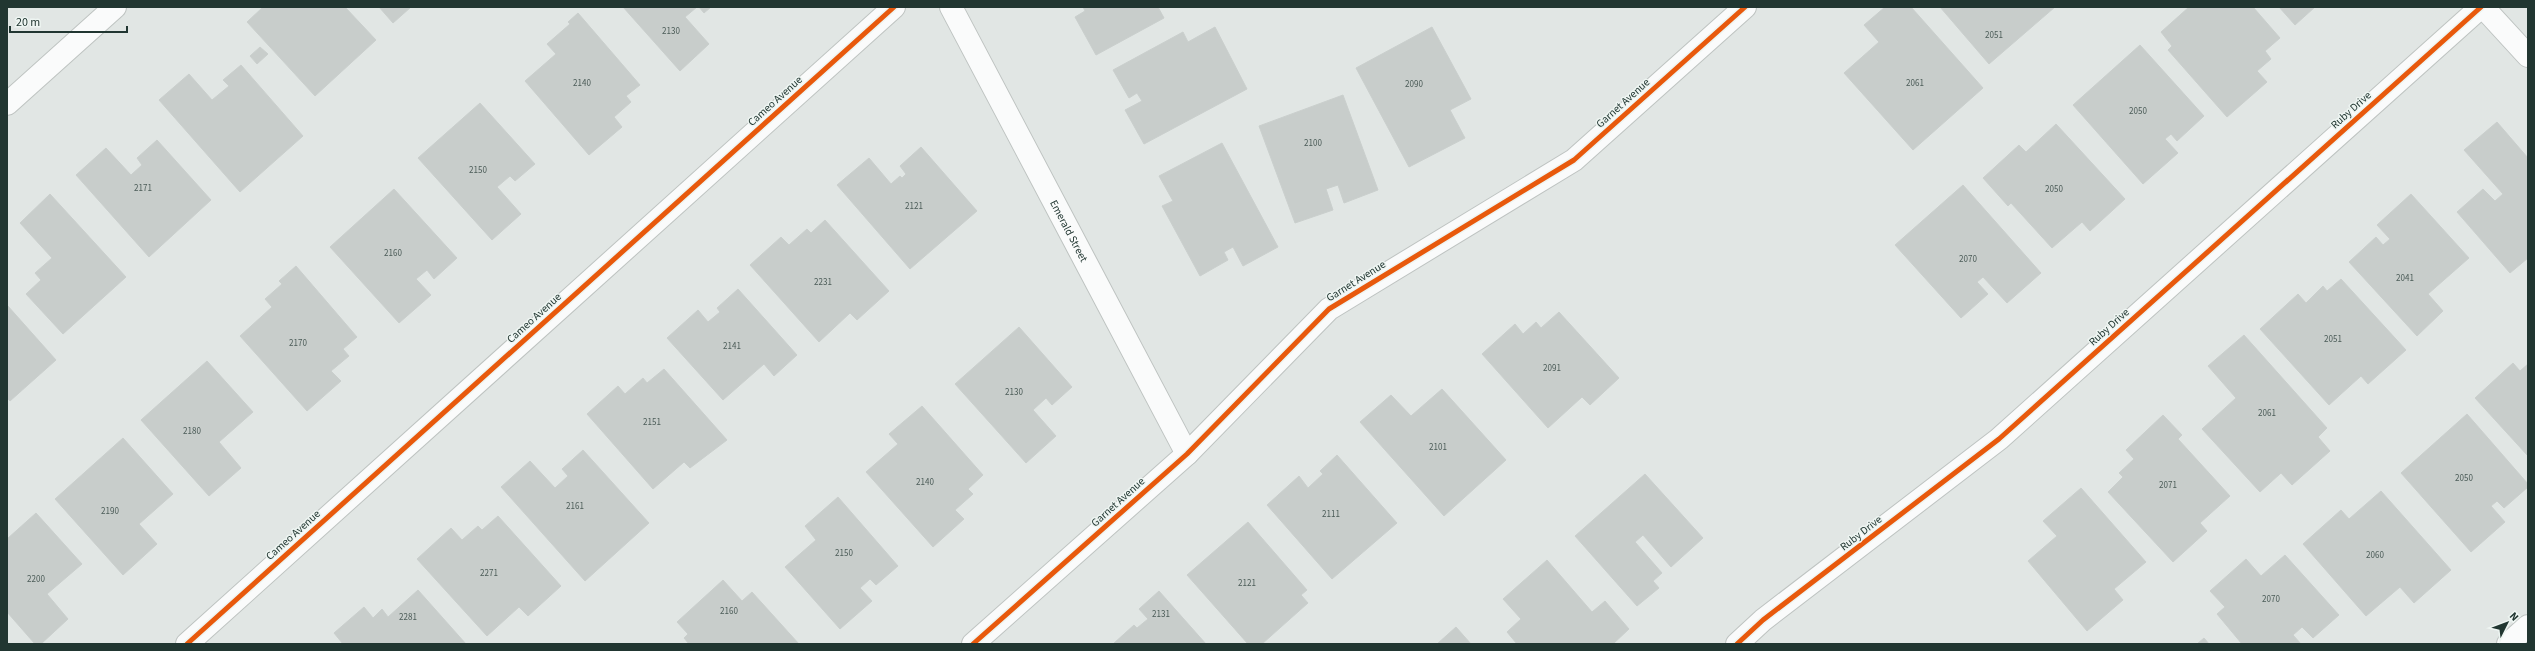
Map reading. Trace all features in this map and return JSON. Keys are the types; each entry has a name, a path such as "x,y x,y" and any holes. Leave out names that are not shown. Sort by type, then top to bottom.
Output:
{"street":[{"path":"7,104 115,7"},
{"name":"Cameo Avenue","path":"187,644 894,7"},
{"name":"Emerald Street","path":"951,7 1187,454"},
{"name":"Garnet Avenue","path":"973,644 1187,454 1329,309 1574,160 1745,7"},
{"path":"2482,7 2528,56"},
{"name":"Ruby Drive","path":"1737,644 1763,620 1999,439 2482,7"},
{"path":"2508,644 2528,626"}],"building":[{"path":"263,7 345,7 376,40 315,96 247,22"},
{"path":"379,7 411,7 393,23"},
{"path":"623,7 697,7 685,17 709,44 680,71"},
{"path":"699,7 711,7 704,13"},
{"path":"1083,7 1158,7 1164,18 1096,55 1075,17 1085,11"},
{"path":"1885,7 1911,7 1983,88 1913,150 1844,73 1879,42 1864,25"},
{"path":"1940,7 2055,7 1989,64"},
{"path":"2189,7 2253,7 2280,38 2265,51 2271,59 2257,71 2267,82 2227,117 2168,50 2172,46 2161,32"},
{"path":"2279,7 2315,7 2295,25"},
{"path":"578,13 640,85 626,96 631,102 614,117 622,127 589,155 525,81 556,54 547,44 570,24 568,22"},
{"path":"1215,27 1247,89 1144,144 1125,110 1142,101 1137,93 1129,98 1113,70 1183,32 1188,42"},
{"path":"1432,27 1471,99 1450,110 1465,138 1409,167 1356,68"},
{"path":"2140,45 2204,116 2177,141 2171,134 2165,139 2178,153 2143,184 2073,105"},
{"path":"260,47 268,54 257,64 250,56"},
{"path":"241,65 303,136 240,192 159,100 189,74 212,100 229,86 223,80"},
{"path":"1343,95 1378,190 1344,203 1338,185 1326,189 1333,210 1295,223 1259,126"},
{"path":"480,103 535,164 515,181 510,176 497,187 521,214 492,240 418,158"},
{"path":"2497,122 2528,158 2528,258 2510,273 2457,212 2483,189 2495,201 2503,194 2464,150"},
{"path":"2056,124 2125,199 2090,231 2082,222 2052,248 2011,203 2008,206 1983,178 2019,145 2026,152"},
{"path":"157,140 211,200 149,257 76,175 106,148 131,175 142,165 137,158"},
{"path":"1222,143 1278,247 1243,266 1233,247 1224,252 1228,260 1200,276 1162,206 1173,201 1159,176"},
{"path":"921,147 977,211 910,269 837,185 869,158 891,184 900,176 902,178 906,174 900,166"},
{"path":"1963,185 2041,273 2007,303 1983,277 1977,282 1988,294 1961,318 1895,245"},
{"path":"394,189 457,258 434,279 427,270 416,279 431,295 399,323 330,247"},
{"path":"50,194 126,277 63,334 26,294 41,280 35,273 52,258 20,223"},
{"path":"2411,194 2469,258 2428,294 2443,311 2417,336 2349,262 2376,237 2383,245 2390,239 2377,225"},
{"path":"825,220 889,291 857,320 850,313 819,342 750,265 781,237 789,245 807,229 811,233"},
{"path":"296,266 357,337 343,349 349,356 331,371 341,381 307,411 240,336 272,307 265,299 282,284 279,281"},
{"path":"2341,279 2406,350 2368,384 2361,376 2329,405 2260,329 2298,294 2306,303 2323,286 2327,291"},
{"path":"738,289 797,355 774,376 764,364 723,400 667,338 698,310 708,322 720,312 717,308"},
{"path":"7,305 56,360 10,401 7,398"},
{"path":"1559,312 1619,378 1590,405 1582,397 1548,428 1482,354 1515,324 1523,334 1536,322 1541,328"},
{"path":"1019,327 1072,387 1052,405 1046,398 1033,410 1056,436 1026,463 955,384"},
{"path":"2244,335 2327,428 2318,437 2330,451 2292,485 2281,473 2260,492 2202,429 2236,398 2208,366"},
{"path":"207,361 253,412 219,442 241,468 209,496 141,420"},
{"path":"2513,363 2520,371 2528,364 2528,456 2475,398"},
{"path":"664,369 727,440 690,468 684,462 653,489 587,414 618,386 625,394 643,378 647,383"},
{"path":"1442,389 1506,460 1444,516 1360,422 1391,395 1411,416"},
{"path":"922,406 983,475 968,489 973,494 955,510 964,519 933,547 866,472 898,444 889,434"},
{"path":"2467,414 2528,484 2528,487 2504,508 2497,501 2491,506 2505,522 2471,552 2401,473"},
{"path":"2163,415 2182,435 2178,439 2230,496 2200,523 2207,531 2173,562 2108,492 2123,477 2119,473 2134,459 2126,450"},
{"path":"123,438 173,494 139,524 157,544 123,575 55,499"},
{"path":"583,450 649,523 585,581 501,487 530,461 555,488 568,476 562,469"},
{"path":"1337,455 1397,523 1332,579 1267,505 1299,476 1308,488 1323,474 1320,471"},
{"path":"1645,474 1703,538 1671,567 1643,535 1635,542 1662,573 1653,581 1659,588 1637,606 1575,536"},
{"path":"2081,488 2146,562 2114,589 2123,600 2087,631 2028,561 2057,536 2043,521"},
{"path":"2381,491 2451,570 2414,603 2400,587 2366,616 2303,544 2341,510 2349,519"},
{"path":"838,497 898,566 876,585 870,579 860,588 872,601 840,629 785,567 816,540 805,526"},
{"path":"36,513 82,564 47,594 68,619 41,644 35,644 7,612 7,539"},
{"path":"498,516 561,586 528,616 519,607 487,636 417,559 451,528 462,540 478,526 482,530"},
{"path":"1248,522 1307,590 1301,595 1308,603 1262,644 1248,644 1187,575"},
{"path":"2285,555 2339,615 2313,638 2302,627 2293,635 2301,644 2242,644 2217,614 2225,607 2210,591 2246,559 2261,576"},
{"path":"1547,560 1592,612 1605,601 1629,629 1613,644 1517,644 1507,632 1521,619 1503,599"},
{"path":"723,580 742,601 752,592 799,644 689,644 684,638 688,634 677,622"},
{"path":"418,590 466,644 343,644 334,633 364,607 373,618 382,609 388,617"},
{"path":"1159,591 1206,644 1113,644 1134,625 1137,628 1148,619 1139,609"},
{"path":"1456,627 1471,644 1437,644"},
{"path":"2204,638 2209,644 2197,644"}],"cycle path":[{"path":"187,644 894,7"},
{"path":"973,644 1187,454 1329,309 1574,160 1745,7"},
{"path":"1737,644 1763,620 1999,439 2481,7"}]}
